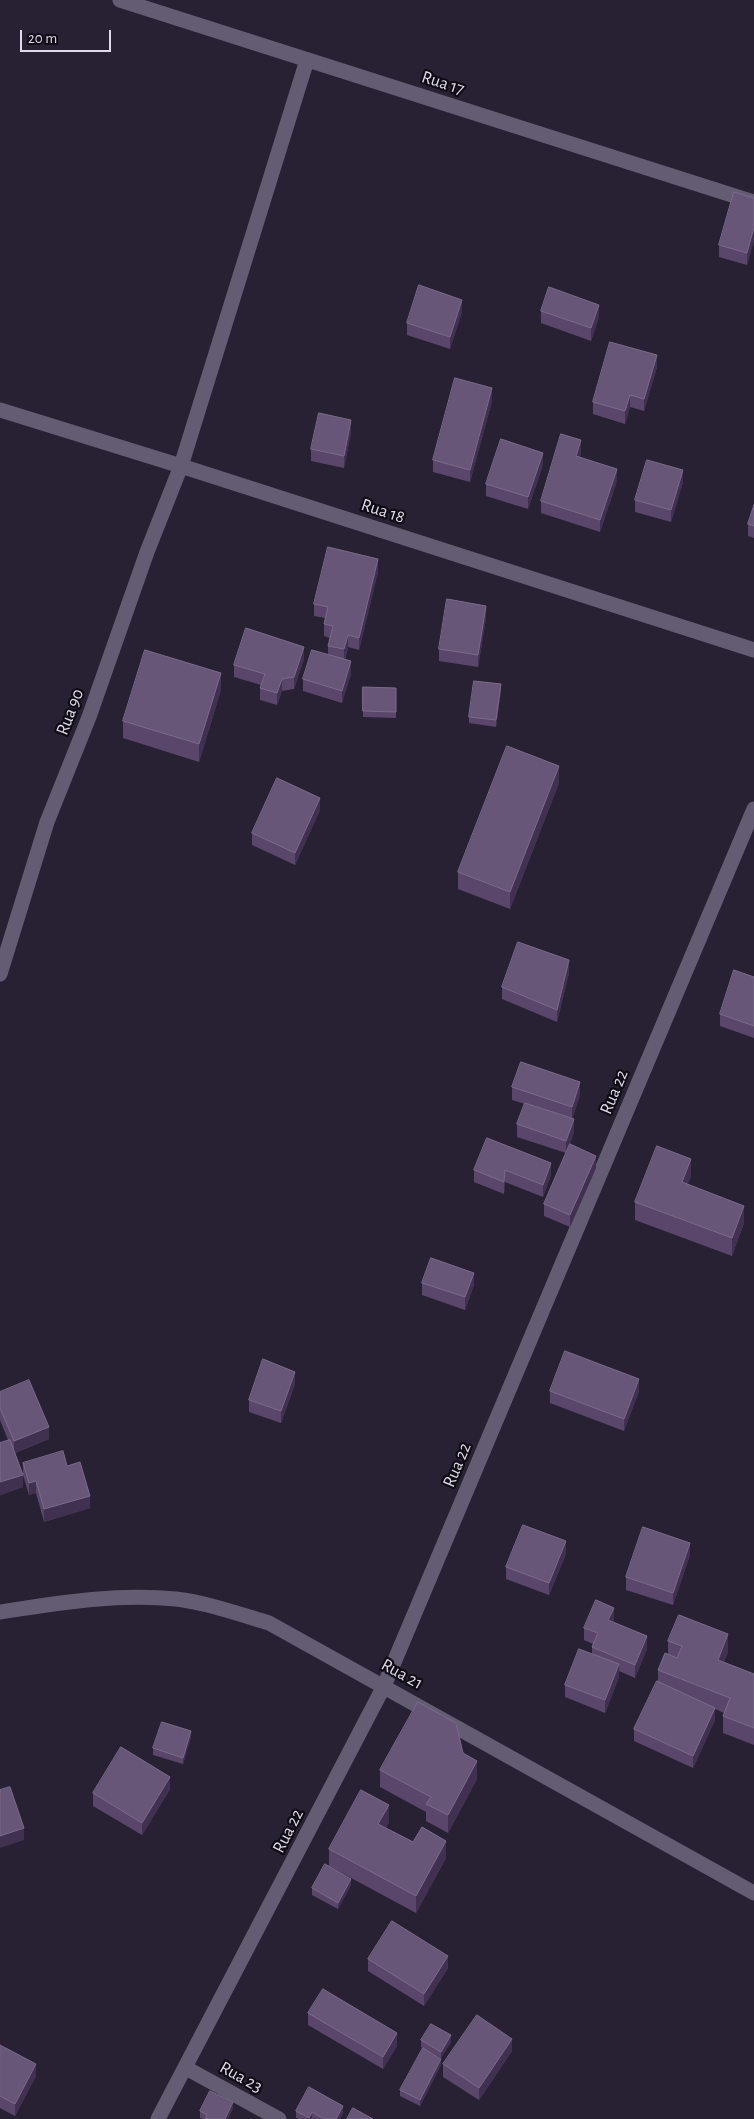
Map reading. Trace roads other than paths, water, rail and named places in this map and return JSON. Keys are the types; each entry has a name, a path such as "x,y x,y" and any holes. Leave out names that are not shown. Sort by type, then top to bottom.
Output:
{"street":[{"name":"Rua 17","path":"120,0 754,202"},
{"name":"Rua 90","path":"0,974 47,822 89,717 147,552 181,466 307,60"},
{"name":"Rua 18","path":"0,410 181,466 754,650"},
{"name":"Rua 22","path":"158,2119 384,1686 754,809"},
{"name":"Rua 21","path":"0,1612 114,1597 176,1599 220,1608 269,1623 754,1893"},
{"name":"Rua 23","path":"186,2068 278,2119"}]}
